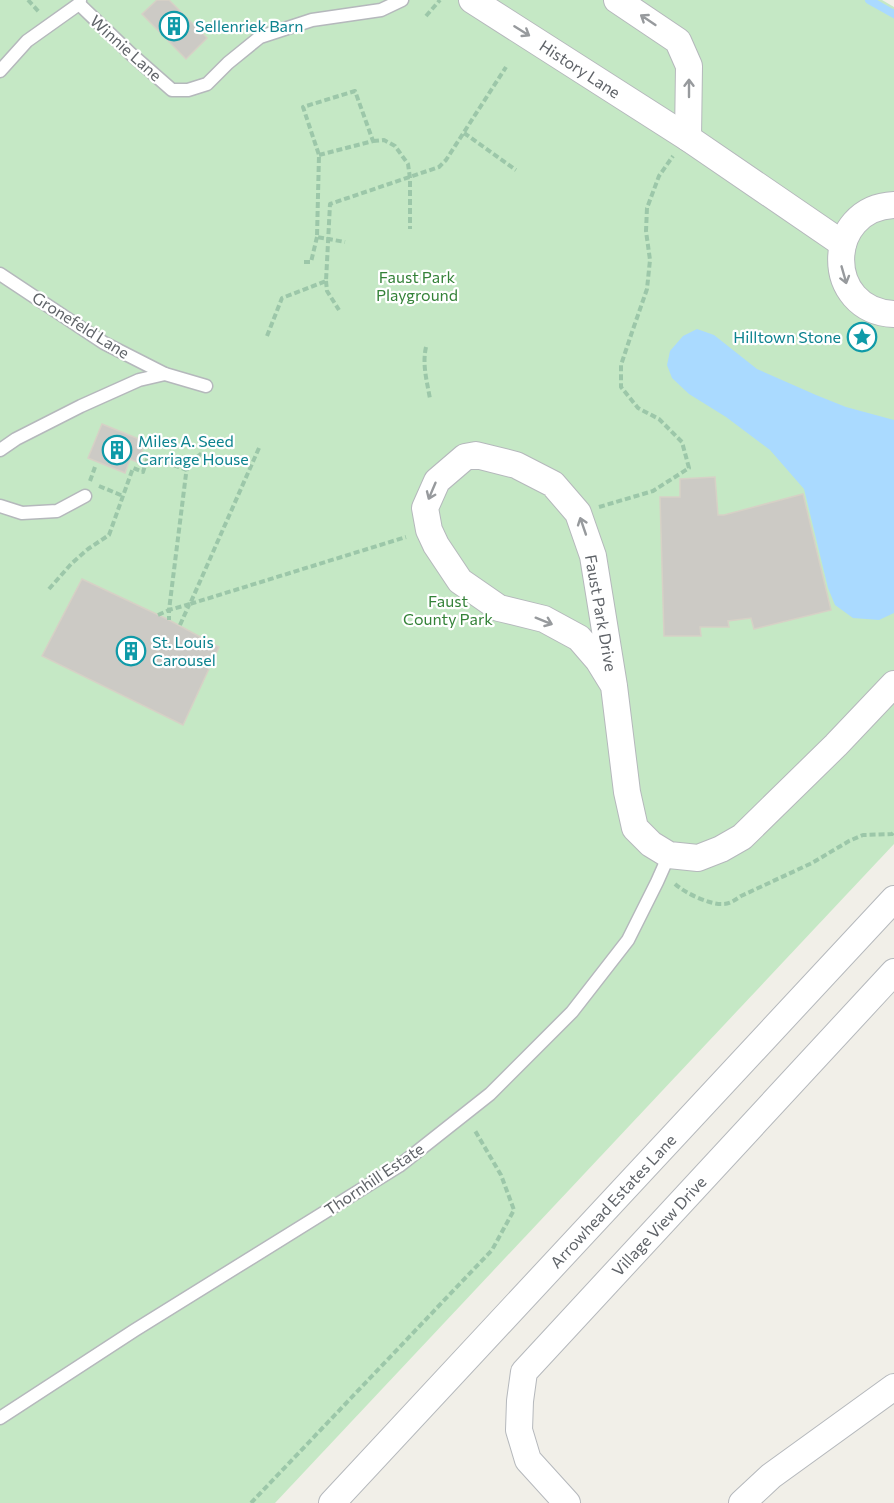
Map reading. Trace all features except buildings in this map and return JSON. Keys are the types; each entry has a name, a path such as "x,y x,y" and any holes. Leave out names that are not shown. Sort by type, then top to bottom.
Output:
{"street":[{"name":"History Lane","path":"472,0 688,138 843,244"},
{"path":"617,0 678,41 689,66 688,138"},
{"path":"894,205 883,206 866,213 851,227 843,244 840,259 842,274 848,288 858,300 871,309 885,314 894,314"},
{"name":"Faust Park Drive","path":"614,686 598,660 579,638 544,619 499,608 460,581 436,545 429,530 425,508 436,481 465,457 476,455 516,465 553,484 578,513 593,556 614,686 627,792 635,828 651,844 669,855"},
{"path":"669,855 698,858 742,837 836,745 894,684"},
{"name":"Arrowhead Estates Lane","path":"332,1503 894,899"},
{"name":"Village View Drive","path":"567,1503 528,1460 519,1431 524,1372 894,972"},
{"path":"741,1503 771,1476 894,1387"}],"lane":[{"name":"Winnie Lane","path":"79,2 131,54 172,90 188,90 207,84 260,37 312,20 381,10 402,0"},
{"path":"0,71 27,41 79,2"},
{"name":"Gronefeld Lane","path":"0,274 104,343 165,374 206,386"},
{"name":"Gronefeld Lane","path":"0,450 16,439 81,406 139,380 165,374"},
{"path":"0,506 22,513 57,511 85,496"},
{"name":"Thornhill Estate","path":"0,1418 135,1330 399,1166 490,1094 572,1012 628,940 669,855"},
{"path":"351,1503 357,1476"}],"path":[{"path":"426,16 440,0"},
{"path":"339,310 327,291 326,281 330,204 439,167 447,160 506,67"},
{"path":"304,262 311,262 317,237 319,155 303,107 355,91 373,141"},
{"path":"464,133 516,170"},
{"path":"578,513 653,491 689,468 682,442 659,419 638,408 621,387 621,365 647,289 650,260 646,208 659,176 688,138"},
{"path":"319,155 373,141 384,140 395,147 408,164 410,229"},
{"path":"317,237 345,242"},
{"path":"267,336 282,298 326,281"},
{"path":"426,346 425,376 430,399"},
{"path":"180,625 259,447"},
{"path":"169,620 186,470 187,466 203,452"},
{"path":"49,589 92,545 110,535 133,468 143,472 148,456 186,470"},
{"path":"90,482 123,496"},
{"path":"158,615 429,530"},
{"path":"675,884 695,897 722,904 733,902 741,896 812,863 849,841 863,835 894,832"},
{"path":"251,1503 492,1250 514,1210 501,1175 465,1113"}],"green space":[{"name":"Faust County Park","path":"0,0 882,0 894,7 894,844 275,1503 0,1503"}],"water":[{"path":"697,329 714,335 757,369 846,407 894,420 894,613 879,620 853,618 835,605 828,588 804,489 770,450 726,417 689,394 672,378 667,365 670,351 683,336"}],"waterway":[{"path":"869,0 894,14"}],"place":[{"name":"Sellenriek Barn","path":"174,26"},
{"name":"Hilltown Stone","path":"862,337"},
{"name":"Miles A. Seed Carriage House","path":"117,450"},
{"name":"St. Louis Carousel","path":"131,651"}],"park label":[{"name":"Faust Park Playground","path":"417,286"}]}
